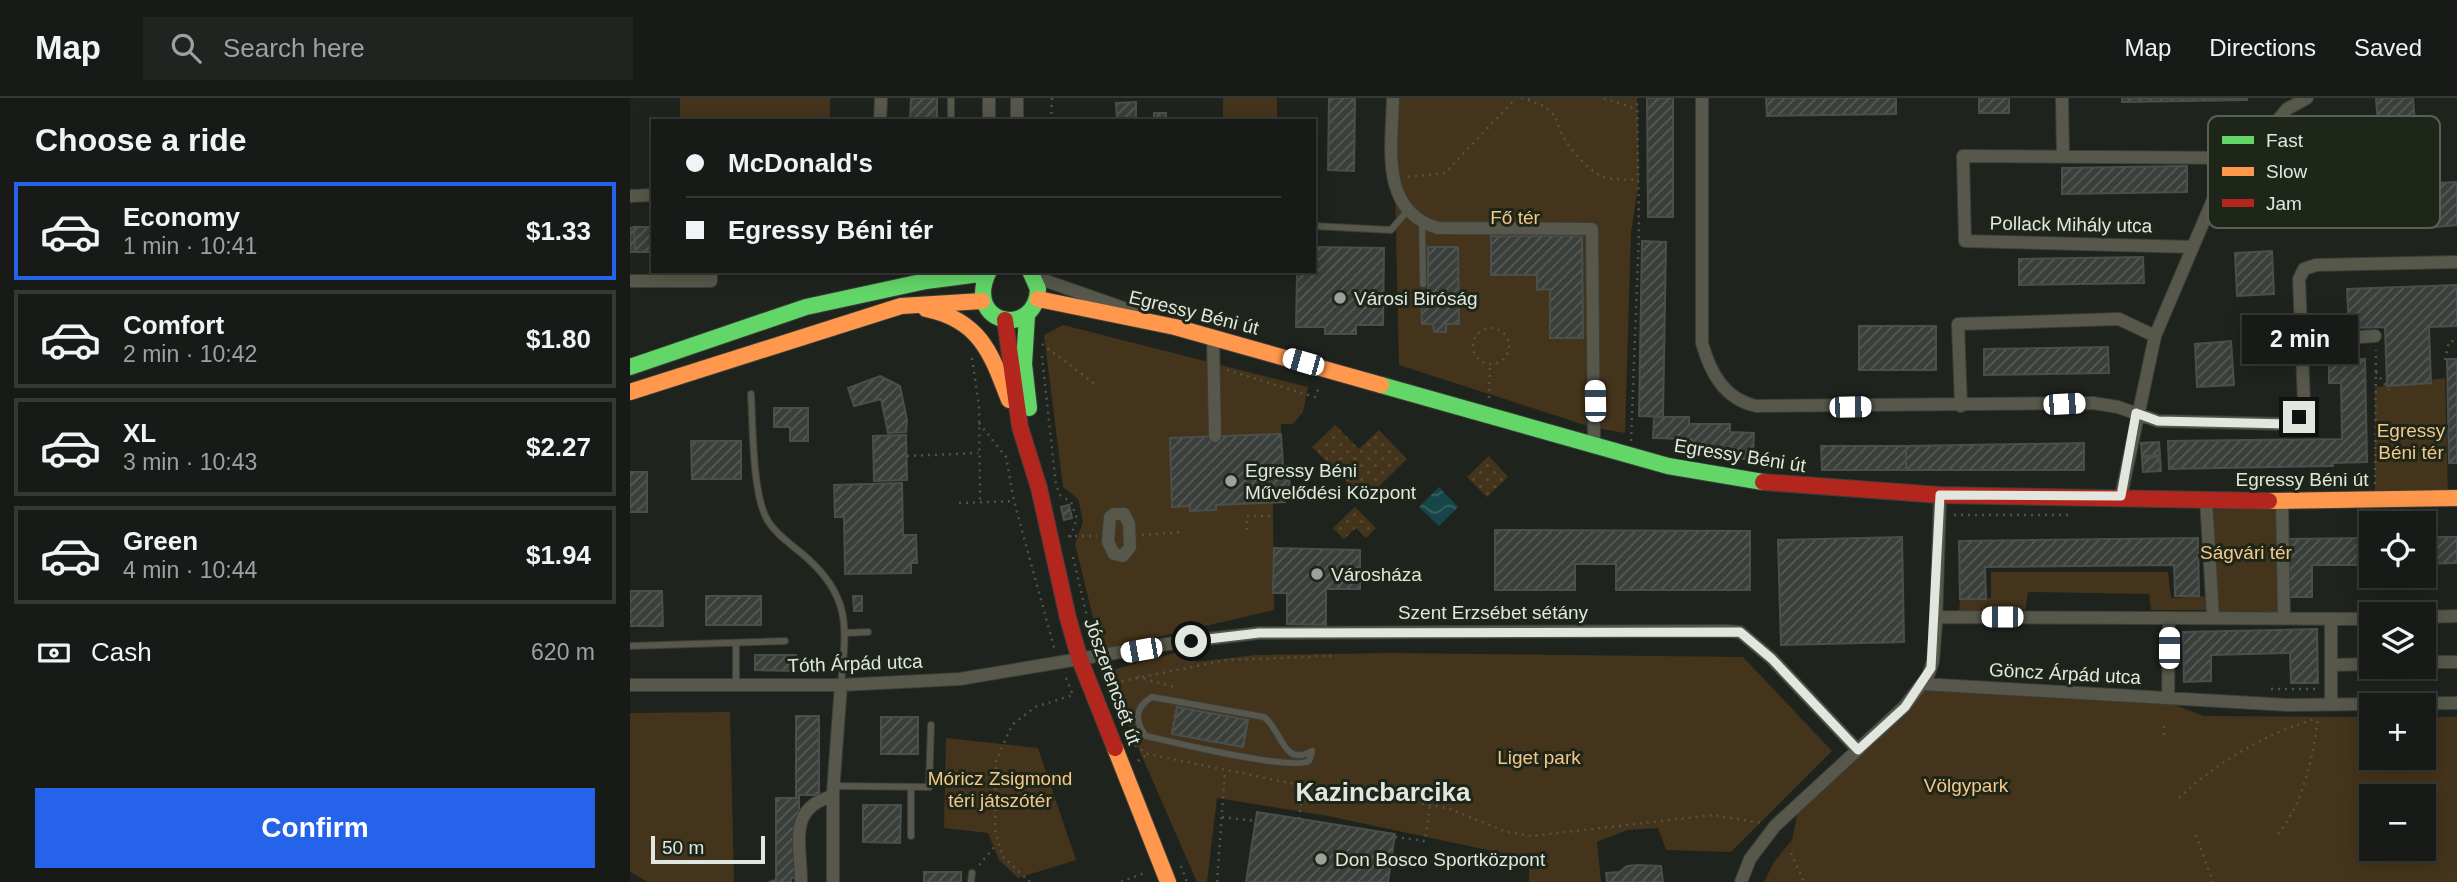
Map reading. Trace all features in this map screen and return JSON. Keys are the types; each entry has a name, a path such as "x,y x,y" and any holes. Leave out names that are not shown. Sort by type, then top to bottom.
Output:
{"street":[{"path":"880,119 881,98"},
{"path":"989,98 989,119"},
{"path":"1017,98 1017,119"},
{"path":"1393,98 1392,179 1408,210 1422,223 1438,228 1592,229 1594,446"},
{"path":"1702,98 1702,342 1712,369 1727,392 1749,405 1778,408 2093,403 2158,421 2288,424 2299,417 2304,402 2299,279 2304,269 2316,265 2457,262"},
{"path":"2062,98 2063,155"},
{"path":"2281,116 2287,109 2307,98"},
{"name":"Pollack Mihály utca","path":"2193,247 1965,241 1963,156 2208,157"},
{"path":"630,196 651,195"},
{"path":"2121,496 2136,413 2155,336 2208,213"},
{"path":"630,281 711,281 710,273"},
{"path":"926,281 944,273"},
{"path":"630,367 806,307 926,281 981,273"},
{"path":"987,273 982,282 982,301 989,312 1005,320 1027,315 1038,299 1032,274"},
{"path":"1032,274 1175,327"},
{"name":"Egressy Béni út","path":"1038,299 1175,327 1668,466 1756,482 1940,495 2282,500 2457,498"},
{"path":"630,392 818,330 901,306 982,301"},
{"path":"901,306 940,310 960,317 973,327 994,363 1020,427"},
{"name":"Jószerencsét út","path":"1027,315 1024,364 1039,488"},
{"path":"1961,406 1958,324 2119,319 2155,336"},
{"name":"Jószerencsét út","path":"1005,320 1020,427 1088,659 1168,882"},
{"path":"2302,341 2375,337"},
{"path":"1213,338 1215,436"},
{"path":"1741,882 1750,859 1775,826 1800,800 1905,707 1923,684 1933,661 1940,495"},
{"path":"2206,499 2213,616"},
{"path":"2282,500 2284,617"},
{"path":"1120,513 1127,519 1131,536 1128,552 1118,557 1110,548 1107,536 1110,517 1120,513"},
{"path":"1936,617 2213,616 2359,619"},
{"path":"2436,617 2457,617"},
{"path":"2168,698 2169,618"},
{"path":"2331,619 2331,704"},
{"name":"Szent Erzsébet sétány","path":"1088,659 1191,641 1259,633 1740,632 1772,659 1858,750"},
{"name":"Tóth Árpád utca","path":"630,685 842,685 960,679 1088,659"},
{"path":"2436,663 2457,662"},
{"path":"2331,665 2359,664"},
{"name":"Göncz Árpád utca","path":"1923,684 2331,704 2457,703"},
{"path":"833,882 833,791 842,685"},
{"path":"801,882 801,820 805,810 833,791"}],"lane":[{"path":"951,98 951,119"},
{"path":"1316,226 1391,230 1408,210"},
{"path":"1422,223 1423,284"},
{"path":"751,394 761,505 777,533 829,579 840,598 845,633 842,685"},
{"path":"845,633 867,632"},
{"path":"630,646 785,641"},
{"path":"736,643 736,685"},
{"path":"1152,696 1172,699 1264,716 1275,724 1283,747 1294,756 1303,756 1312,751 1309,761 1301,765 1146,736 1138,726 1137,712 1142,703 1152,696"},
{"path":"833,791 929,787 931,725"},
{"path":"911,787 911,836"},
{"path":"971,882 972,873"}],"path":[{"path":"1051,119 1052,98"},
{"path":"1392,179 1445,173 1516,98"},
{"path":"1521,98 1544,106 1556,117 1557,129 1584,164 1602,176 1639,180"},
{"path":"1604,98 1637,109"},
{"path":"1631,442 1639,180 1637,98"},
{"path":"1491,327 1505,335 1509,346 1505,356 1490,364 1479,359 1473,348 1479,332 1491,327"},
{"path":"2375,337 2375,497"},
{"path":"2445,360 2449,342 2457,340"},
{"path":"1090,632 1068,536 1077,519 1072,502 1060,495 1056,485 1041,342 1096,384"},
{"path":"970,352 979,423 979,502"},
{"path":"1489,398 1490,364"},
{"path":"1214,366 1315,397 1325,369"},
{"path":"2376,372 2389,390"},
{"path":"979,423 1006,457 1014,501 1049,635 1073,695 1035,706 1012,725 996,761 995,829 998,843 1002,856 1030,882"},
{"path":"907,456 978,453"},
{"path":"959,503 1014,501"},
{"path":"1949,515 2070,515"},
{"path":"1247,530 1247,516 1273,516"},
{"path":"1131,536 1170,536 1184,532"},
{"path":"1068,536 1107,536"},
{"path":"1105,685 1226,660 1332,656"},
{"path":"1088,659 1108,692"},
{"path":"1138,677 1174,687 1171,706 1177,707 1172,734"},
{"path":"2278,834 2289,820 2299,796 2310,761 2318,713"},
{"path":"2179,798 2235,756 2291,726 2318,718"},
{"path":"1231,745 1243,747 1248,720"},
{"path":"2164,721 2164,735"},
{"path":"1140,768 1129,741 1148,754 1304,786 1430,805 1507,832 1532,836 1713,815 1775,826"},
{"path":"1138,761 1148,754"},
{"path":"1216,882 1225,771"},
{"path":"1299,819 1304,786"},
{"path":"1395,837 1425,841 1430,805"},
{"path":"1222,817 1256,821"},
{"path":"2196,835 2213,882"},
{"path":"972,873 998,843"},
{"path":"1791,853 1804,882"},
{"path":"1181,865 1187,882"},
{"path":"1121,882 1144,873"}],"green space":[{"path":"680,98 830,98 830,119 680,119"},
{"path":"1223,98 1277,98 1277,119 1223,119"},
{"name":"Fő tér","path":"1393,98 1637,98 1639,180 1631,232 1625,433 1591,427 1399,365"},
{"path":"1063,325 1308,387 1303,412 1293,424 1281,424 1281,434 1170,438 1173,506 1273,503 1274,610 1101,650 1075,544 1083,522 1078,499 1063,487 1044,335"},
{"name":"Egressy Béni tér","path":"2445,378 2448,495 2375,497 2375,387"},
{"path":"1335,425 1359,449 1379,430 1407,459 1365,500 1312,447"},
{"path":"1489,456 1508,477 1487,497 1467,477"},
{"name":"Ságvári tér","path":"2206,499 2282,501 2284,617 2213,616"},
{"path":"1355,507 1376,528 1366,538 1356,528 1344,539 1333,528"},
{"path":"1991,572 2168,572 2171,598 2208,596 2209,610 2151,610 2149,594 2028,592 2025,612 1959,612 1960,599 1991,598"},
{"name":"Liget park","path":"1193,648 1196,662 1255,655 1392,653 1743,657 1832,751 1731,852 1666,850 1658,828 1627,830 1597,842 1601,882 1529,882 1529,859 1328,816 1217,798 1207,882 1197,882 1105,672"},
{"name":"Völgypark","path":"1922,684 2164,701 2204,716 2359,717 2359,770 2436,770 2436,717 2457,717 2457,882 1764,882 1774,862 1792,840 1800,800"},
{"path":"730,712 734,882 648,882 630,872 630,713"},
{"name":"Móricz Zsigmond téri játszótér","path":"946,738 1038,748 1076,860 1018,878 999,860 988,833 944,828"}],"water":[{"path":"1439,487 1458,507 1439,526 1419,507"}],"building":[{"path":"911,98 937,98 937,119 910,119"},
{"path":"1329,98 1355,98 1354,171 1328,170"},
{"path":"1647,98 1673,98 1673,217 1648,217"},
{"path":"1766,98 1896,98 1896,114 1767,116"},
{"path":"1979,98 2009,98 2009,113 1979,113"},
{"path":"2122,98 2247,98 2247,100 2122,102"},
{"path":"2376,98 2413,98 2414,116 2377,116"},
{"path":"1136,102 1136,119 1117,119 1116,103"},
{"path":"1154,113 1166,113 1166,119 1154,119"},
{"path":"2187,166 2187,192 2062,194 2062,168"},
{"path":"2457,182 2457,225 2440,227 2440,183"},
{"path":"634,227 651,227 651,252 635,252"},
{"path":"634,227 635,252 630,252 630,228"},
{"path":"1491,236 1582,236 1583,338 1550,338 1550,289 1537,290 1537,275 1491,275"},
{"path":"1642,241 1666,242 1663,417 1639,416"},
{"name":"Városi Biróság","path":"1316,247 1384,248 1383,325 1356,325 1356,334 1325,334 1325,327 1296,327 1297,273 1316,273"},
{"path":"1428,247 1458,247 1459,324 1446,324 1446,332 1434,332 1433,324 1422,324 1421,293 1428,293"},
{"path":"2272,251 2274,294 2237,296 2235,253"},
{"path":"2143,257 2144,283 2019,285 2019,259"},
{"path":"2457,285 2457,326 2429,327 2431,383 2387,386 2385,327 2349,328 2347,289"},
{"path":"1859,326 1936,326 1936,370 1859,370"},
{"path":"2231,341 2234,385 2197,387 2195,344"},
{"path":"2108,347 2109,373 1984,375 1984,349"},
{"path":"2365,359 2367,462 2332,463 2333,466 2169,469 2168,441 2342,439 2341,383 2329,383 2329,360"},
{"path":"2447,359 2457,359 2457,463 2449,463"},
{"path":"880,376 900,386 907,420 906,432 888,433 881,399 854,406 848,388"},
{"path":"774,408 808,408 808,441 790,441 790,427 774,427"},
{"path":"1654,417 1689,417 1689,424 1730,424 1730,432 1754,433 1753,459 1732,459 1732,448 1692,447 1692,439 1653,438"},
{"name":"Egressy Béni Művelődési Központ","path":"1281,434 1283,466 1289,466 1290,497 1285,497 1285,502 1216,505 1216,510 1190,511 1190,506 1172,507 1170,438"},
{"path":"906,435 907,480 874,481 873,436"},
{"path":"691,441 741,441 741,479 692,479"},
{"path":"2159,442 2160,455 2142,456 2141,443"},
{"path":"2084,443 2084,470 1906,470 1906,446"},
{"path":"1821,446 1906,446 1906,470 1822,470"},
{"path":"2160,457 2161,471 2143,472 2142,458"},
{"path":"630,472 647,472 647,512 630,512"},
{"path":"902,483 903,535 916,535 917,563 911,563 911,573 845,574 844,517 835,517 834,485"},
{"path":"1069,505 1072,518 1064,520 1061,507"},
{"path":"1495,530 1750,531 1750,590 1616,590 1616,564 1575,564 1575,590 1495,590"},
{"path":"1902,537 1904,642 1781,645 1778,540"},
{"path":"2436,537 2457,537 2457,563 2436,564"},
{"path":"2198,538 2199,596 2175,596 2174,565 1985,567 1986,599 1960,599 1959,541"},
{"path":"2359,538 2359,565 2312,565 2312,597 2287,597 2286,539"},
{"name":"Városháza","path":"1274,548 1360,550 1360,589 1326,589 1326,625 1287,624 1287,593 1273,593"},
{"path":"630,591 662,591 663,626 630,626"},
{"path":"706,596 761,596 761,625 706,625"},
{"path":"853,596 862,596 862,611 854,611"},
{"path":"2317,629 2318,683 2291,683 2290,653 2211,655 2211,681 2184,682 2183,632"},
{"path":"755,655 796,655 796,671 755,670"},
{"path":"1177,707 1248,720 1243,747 1172,734"},
{"path":"796,716 819,716 819,795 799,795 799,878 791,878 791,882 769,882 776,880 776,798 796,798"},
{"path":"881,717 918,717 918,754 881,754"},
{"path":"863,805 901,805 900,843 863,842"},
{"name":"Don Bosco Sportközpont","path":"1257,812 1395,834 1388,882 1246,882"},
{"path":"1627,866 1661,866 1663,882 1607,882 1606,873 1619,872"},
{"path":"924,872 961,872 961,882 924,882"}],"traffic: fast":[{"path":"630,367 806,307 926,281 987,273"},
{"path":"988,273 983,289 985,304 992,314 1014,320 1026,315 1034,305 1038,289 1031,273"},
{"path":"1027,315 1024,364 1029,408"},
{"path":"1381,385 1668,466 1763,482"}],"traffic: slow":[{"path":"1038,299 1175,327 1381,385"},
{"path":"630,392 901,306 982,301"},
{"path":"926,309 944,314 971,330 989,353 1009,400"},
{"path":"2269,501 2457,498"},
{"path":"1115,748 1168,882"}],"traffic: jam":[{"path":"1005,320 1020,427 1039,488 1068,618 1080,660 1115,748"},
{"path":"1763,482 1940,495 2269,501"}],"place":[{"name":"Városi Biróság","path":"1340,298"},
{"name":"Egressy Béni Művelődési Központ","path":"1231,481"},
{"name":"Városháza","path":"1317,574"},
{"name":"Don Bosco Sportközpont","path":"1321,859"}],"district":[{"name":"Kazincbarcika","path":"1383,792"}],"route":[{"path":"1191,641 1259,633 1740,632 1772,659 1858,750 1905,707 1923,684 1931,668 1936,623 1940,495 2121,496 2136,413 2158,421 2288,424 2299,417"}]}
